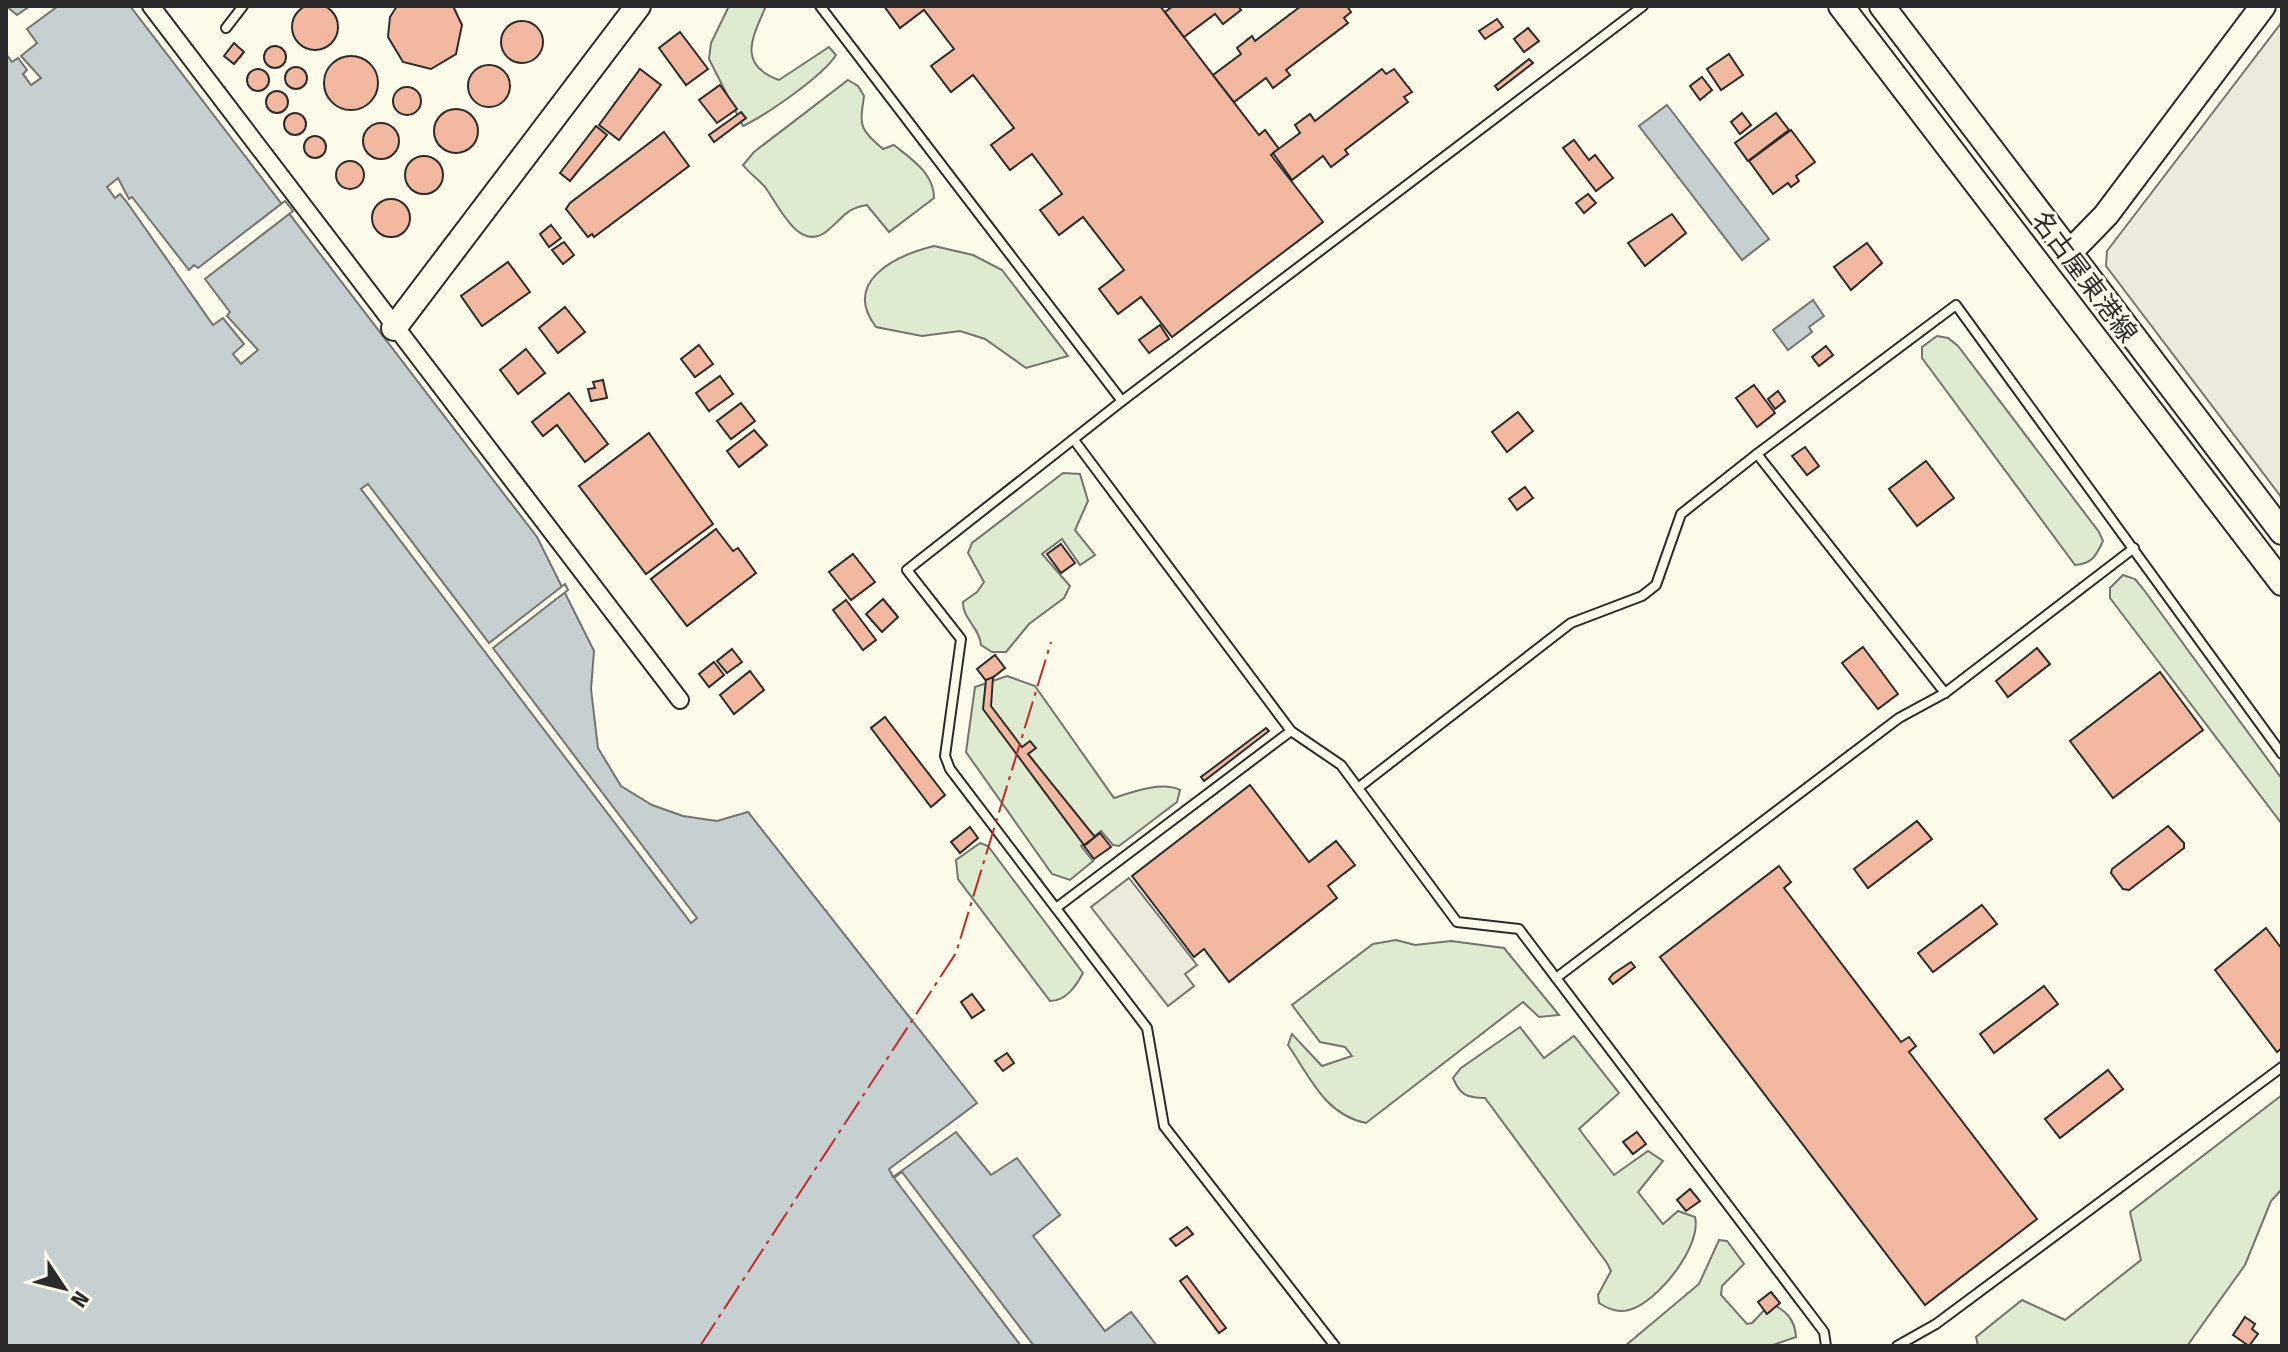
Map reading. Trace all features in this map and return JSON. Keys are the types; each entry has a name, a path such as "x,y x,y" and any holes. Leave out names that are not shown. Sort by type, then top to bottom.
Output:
{"main road":[{"path":"394,328 638,6"},
{"name":"名古屋東港線","path":"1841,6 2282,583"},
{"name":"名古屋東港線","path":"1882,6 2282,532"},
{"path":"2069,253 2106,215 2263,6"}],"street":[{"path":"151,6 680,700"}],"lane":[{"path":"226,28 243,6"},
{"path":"820,6 1122,401"},
{"path":"1335,1346 1164,1126 1147,1028 950,769 945,756 961,639 907,570 1122,401 1643,6"},
{"path":"1358,788 1571,623 1642,596 1656,585 1681,514 1956,305 2282,754"},
{"path":"1074,440 1291,731 1341,765 1457,922 1519,929 1824,1332 1826,1346"},
{"path":"1757,454 1945,693"},
{"path":"1556,978 1899,718 1945,693 2134,548"},
{"path":"1056,908 1291,731"},
{"path":"1897,1346 1936,1324 2282,1067"}],"green space":[{"path":"729,6 766,6 753,40 753,58 757,67 779,80 829,47 836,55 793,94 743,126 709,59 711,43"},
{"path":"848,80 858,86 864,96 862,120 865,131 883,149 894,145 920,167 930,181 934,198 889,232 867,205 849,211 827,231 817,236 807,236 790,224 765,187 743,165 754,152"},
{"path":"934,246 973,255 1002,270 1068,356 1026,368 985,339 960,331 922,336 876,327 867,311 865,297 869,284 889,264"},
{"path":"1937,336 1948,338 1958,346 2099,532 2103,541 2089,561 2075,565 1922,358 1922,347"},
{"path":"1063,473 1080,474 1088,501 1075,530 1095,555 1080,565 1062,539 1042,554 1070,586 1064,598 1029,624 1006,652 992,652 981,645 978,633 963,608 963,602 977,592 984,582 968,553 972,543"},
{"path":"2123,575 2135,579 2144,590 2282,779 2282,824 2110,598 2110,588"},
{"path":"1007,676 1035,686 1114,798 1156,787 1180,790 1177,802 1119,846 1113,845 1101,831 1081,846 1093,861 1070,880 1052,874 966,752 975,687"},
{"path":"980,843 988,846 1083,973 1066,996 1050,1001 958,879 956,860"},
{"path":"1396,940 1415,945 1451,941 1504,948 1559,1015 1539,1017 1523,1002 1366,1123 1352,1119 1329,1103 1288,1045 1292,1034 1322,1066 1352,1056 1345,1047 1320,1042 1292,1005 1373,944"},
{"path":"1520,1027 1544,1058 1574,1036 1619,1093 1579,1129 1614,1175 1648,1151 1663,1161 1638,1192 1663,1224 1678,1211 1695,1217 1692,1243 1676,1271 1653,1296 1629,1310 1613,1310 1599,1303 1598,1295 1611,1271 1607,1263 1485,1098 1465,1094 1453,1078 1461,1068"},
{"path":"2282,1095 2282,1189 2271,1201 2245,1265 2187,1346 1978,1346 1976,1337 2022,1300 2065,1320 2141,1260 2130,1212"},
{"path":"1719,1240 1727,1241 1744,1264 1722,1286 1721,1295 1747,1324 1752,1323 1771,1303 1789,1316 1796,1337 1770,1346 1625,1346 1699,1284"}],"shaded area":[{"path":"6,6 130,6 537,537 594,651 591,689 598,748 621,786 652,805 683,816 717,821 748,812 977,1103 889,1169 893,1177 956,1132 991,1175 1017,1158 1060,1215 1033,1236 1105,1331 1131,1312 1157,1346 6,1346"},
{"path":"2282,22 2282,498 2106,266 2107,251"},
{"path":"1667,105 1769,239 1742,260 1639,126"},
{"path":"1813,300 1824,316 1809,327 1812,332 1788,350 1773,330"},
{"path":"1129,878 1197,965 1185,974 1194,986 1168,1006 1091,907"}],"pier":[{"path":"6,6 17,15 30,6 58,6 27,29 37,43 21,56 41,78 31,85 23,74 27,70 18,58 12,62 6,54"},
{"path":"118,178 129,199 132,197 189,270 194,265 198,268 285,201 293,211 205,279 230,312 227,316 258,350 241,364 233,354 244,344 223,318 213,325 126,201 120,194 115,198 107,187"},
{"path":"368,484 489,643 565,584 568,590 493,648 697,918 691,923 361,489"},
{"path":"902,1172 1034,1346 1021,1346 894,1178"}],"building":[{"path":"315,4 331,11 338,27 331,43 315,50 299,43 292,27 299,11"},
{"path":"397,6 453,6 462,25 456,54 431,69 403,62 388,37 390,17"},
{"path":"884,6 1160,6 1259,135 1265,130 1279,149 1271,155 1323,222 1172,337 1141,297 1118,314 1099,289 1124,270 1083,217 1059,235 1040,210 1062,194 1032,154 1010,170 991,145 1014,128 973,75 951,92 931,66 954,49 924,10 900,28"},
{"path":"1173,6 1238,6 1241,10 1223,24 1215,14 1184,37 1165,12"},
{"path":"1301,6 1347,6 1351,12 1344,18 1348,23 1286,70 1290,75 1273,88 1266,78 1234,102 1213,75 1241,54 1237,48 1252,36 1255,41"},
{"path":"1497,19 1503,27 1485,39 1479,31"},
{"path":"522,21 537,27 543,42 537,57 522,63 507,57 501,42 507,27"},
{"path":"1528,28 1539,41 1524,52 1514,39"},
{"path":"680,32 708,69 686,85 659,48"},
{"path":"234,43 244,52 234,64 224,56"},
{"path":"275,46 283,49 286,57 283,65 275,68 267,65 264,57 267,49"},
{"path":"1729,54 1743,75 1721,90 1707,69"},
{"path":"351,56 362,58 370,64 376,72 376,94 370,102 362,108 351,110 340,108 332,102 326,94 324,83 326,72 332,64 340,58"},
{"path":"1529,59 1533,63 1498,90 1495,86"},
{"path":"489,65 504,71 510,86 504,101 489,107 474,101 468,86 474,71"},
{"path":"296,67 304,70 307,78 304,86 296,89 288,86 285,78 288,70"},
{"path":"258,69 266,72 269,80 266,88 258,91 250,88 247,80 250,72"},
{"path":"640,69 661,85 619,140 599,125"},
{"path":"1382,69 1386,74 1394,69 1412,92 1404,97 1408,102 1345,150 1348,154 1331,167 1323,156 1292,180 1273,153 1300,133 1295,125 1310,114 1315,121"},
{"path":"1702,77 1712,90 1700,100 1690,86"},
{"path":"720,85 737,109 717,123 699,100"},
{"path":"407,87 417,91 421,101 417,111 407,115 397,111 393,101 397,91"},
{"path":"277,91 285,94 288,102 285,110 277,113 269,110 266,102 269,94"},
{"path":"456,109 471,116 478,131 471,146 456,153 441,146 434,131 441,116"},
{"path":"741,112 746,118 714,142 709,135"},
{"path":"291,113 299,113 306,124 299,135 291,135 284,128 284,120"},
{"path":"1742,113 1751,125 1740,134 1731,122"},
{"path":"1776,113 1789,130 1748,161 1735,143"},
{"path":"381,123 394,128 399,141 394,154 381,159 368,154 363,141 368,128"},
{"path":"596,126 607,135 570,181 560,173"},
{"path":"1791,130 1815,162 1796,176 1799,181 1791,187 1788,183 1773,194 1749,161"},
{"path":"664,132 689,166 594,237 592,234 588,237 566,209 570,203"},
{"path":"311,136 319,136 326,147 319,158 311,158 304,151 304,143"},
{"path":"1574,140 1589,160 1595,155 1613,178 1596,191 1563,148"},
{"path":"424,156 437,162 443,175 437,188 424,194 411,188 405,175 411,162"},
{"path":"350,161 360,165 364,175 360,185 350,189 340,185 336,175 340,165"},
{"path":"1588,194 1596,203 1584,213 1576,203"},
{"path":"391,199 404,205 410,218 404,231 391,237 378,231 372,218 378,205"},
{"path":"1672,214 1686,233 1645,266 1628,243"},
{"path":"551,225 561,238 549,247 540,234"},
{"path":"564,242 574,255 563,264 552,250"},
{"path":"1867,243 1882,263 1851,290 1834,267"},
{"path":"508,262 530,292 482,326 461,296"},
{"path":"565,307 585,332 558,353 539,328"},
{"path":"1160,325 1169,339 1149,353 1139,340"},
{"path":"699,345 713,364 695,377 681,359"},
{"path":"1826,346 1833,355 1819,366 1812,357"},
{"path":"526,349 545,373 518,394 500,370"},
{"path":"720,376 733,394 709,411 696,393"},
{"path":"603,380 607,398 591,401 588,389 595,388 593,382"},
{"path":"1754,385 1775,413 1757,427 1736,398"},
{"path":"1778,391 1785,401 1775,409 1768,399"},
{"path":"569,393 608,444 585,462 557,425 543,436 532,422"},
{"path":"741,403 755,421 731,439 717,421"},
{"path":"1518,412 1533,431 1507,452 1492,432"},
{"path":"754,430 767,445 739,467 727,451"},
{"path":"649,433 713,524 646,574 579,486"},
{"path":"1805,447 1819,466 1807,475 1792,456"},
{"path":"1926,461 1954,498 1917,526 1889,489"},
{"path":"1525,487 1533,498 1517,510 1509,499"},
{"path":"716,529 733,551 738,548 756,573 687,626 651,579"},
{"path":"1061,544 1075,563 1061,573 1047,554"},
{"path":"853,554 875,582 851,600 829,572"},
{"path":"883,599 898,617 882,632 866,614"},
{"path":"846,600 876,640 863,650 833,610"},
{"path":"1863,647 1898,694 1878,709 1842,663"},
{"path":"2037,648 2050,664 2008,697 1996,681"},
{"path":"732,649 742,662 727,673 717,661"},
{"path":"995,655 1005,668 987,682 977,669"},
{"path":"714,662 724,675 709,687 699,674"},
{"path":"750,671 764,690 734,714 720,695"},
{"path":"2160,672 2203,730 2113,798 2070,741"},
{"path":"993,677 991,706 1022,747 1030,741 1036,748 1028,754 1095,837 1084,845 983,709 986,680"},
{"path":"885,717 945,795 931,807 871,728"},
{"path":"1266,728 1269,731 1204,781 1201,777"},
{"path":"1250,785 1309,862 1336,841 1355,865 1328,886 1337,898 1229,982 1204,949 1194,957 1132,876"},
{"path":"1917,821 1932,839 1868,888 1854,869"},
{"path":"2168,826 2184,843 2184,848 2129,890 2123,889 2111,873 2112,869"},
{"path":"970,827 978,838 960,853 951,842"},
{"path":"1100,833 1111,847 1094,859 1084,846"},
{"path":"1779,866 1791,882 1784,888 1901,1042 1909,1037 1916,1046 1909,1052 2037,1219 1925,1305 1660,957"},
{"path":"1982,905 1997,924 1933,972 1918,953"},
{"path":"2266,928 2282,949 2282,1048 2277,1052 2215,970"},
{"path":"1631,962 1635,967 1613,984 1609,979 1613,974"},
{"path":"2044,986 2058,1004 1994,1053 1980,1034"},
{"path":"972,994 984,1010 972,1018 961,1002"},
{"path":"1007,1053 1014,1063 1003,1071 995,1061"},
{"path":"2108,1070 2123,1089 2060,1138 2045,1119"},
{"path":"1637,1132 1646,1144 1633,1154 1623,1142"},
{"path":"1690,1189 1700,1201 1686,1211 1677,1200"},
{"path":"1187,1227 1193,1234 1176,1246 1170,1239"},
{"path":"1187,1276 1226,1328 1219,1333 1180,1281"},
{"path":"1771,1292 1780,1303 1767,1314 1758,1302"},
{"path":"2245,1317 2255,1324 2252,1329 2258,1334 2249,1346 2233,1335"}],"power":[{"path":"700,1346 956,953 1051,642"}]}
